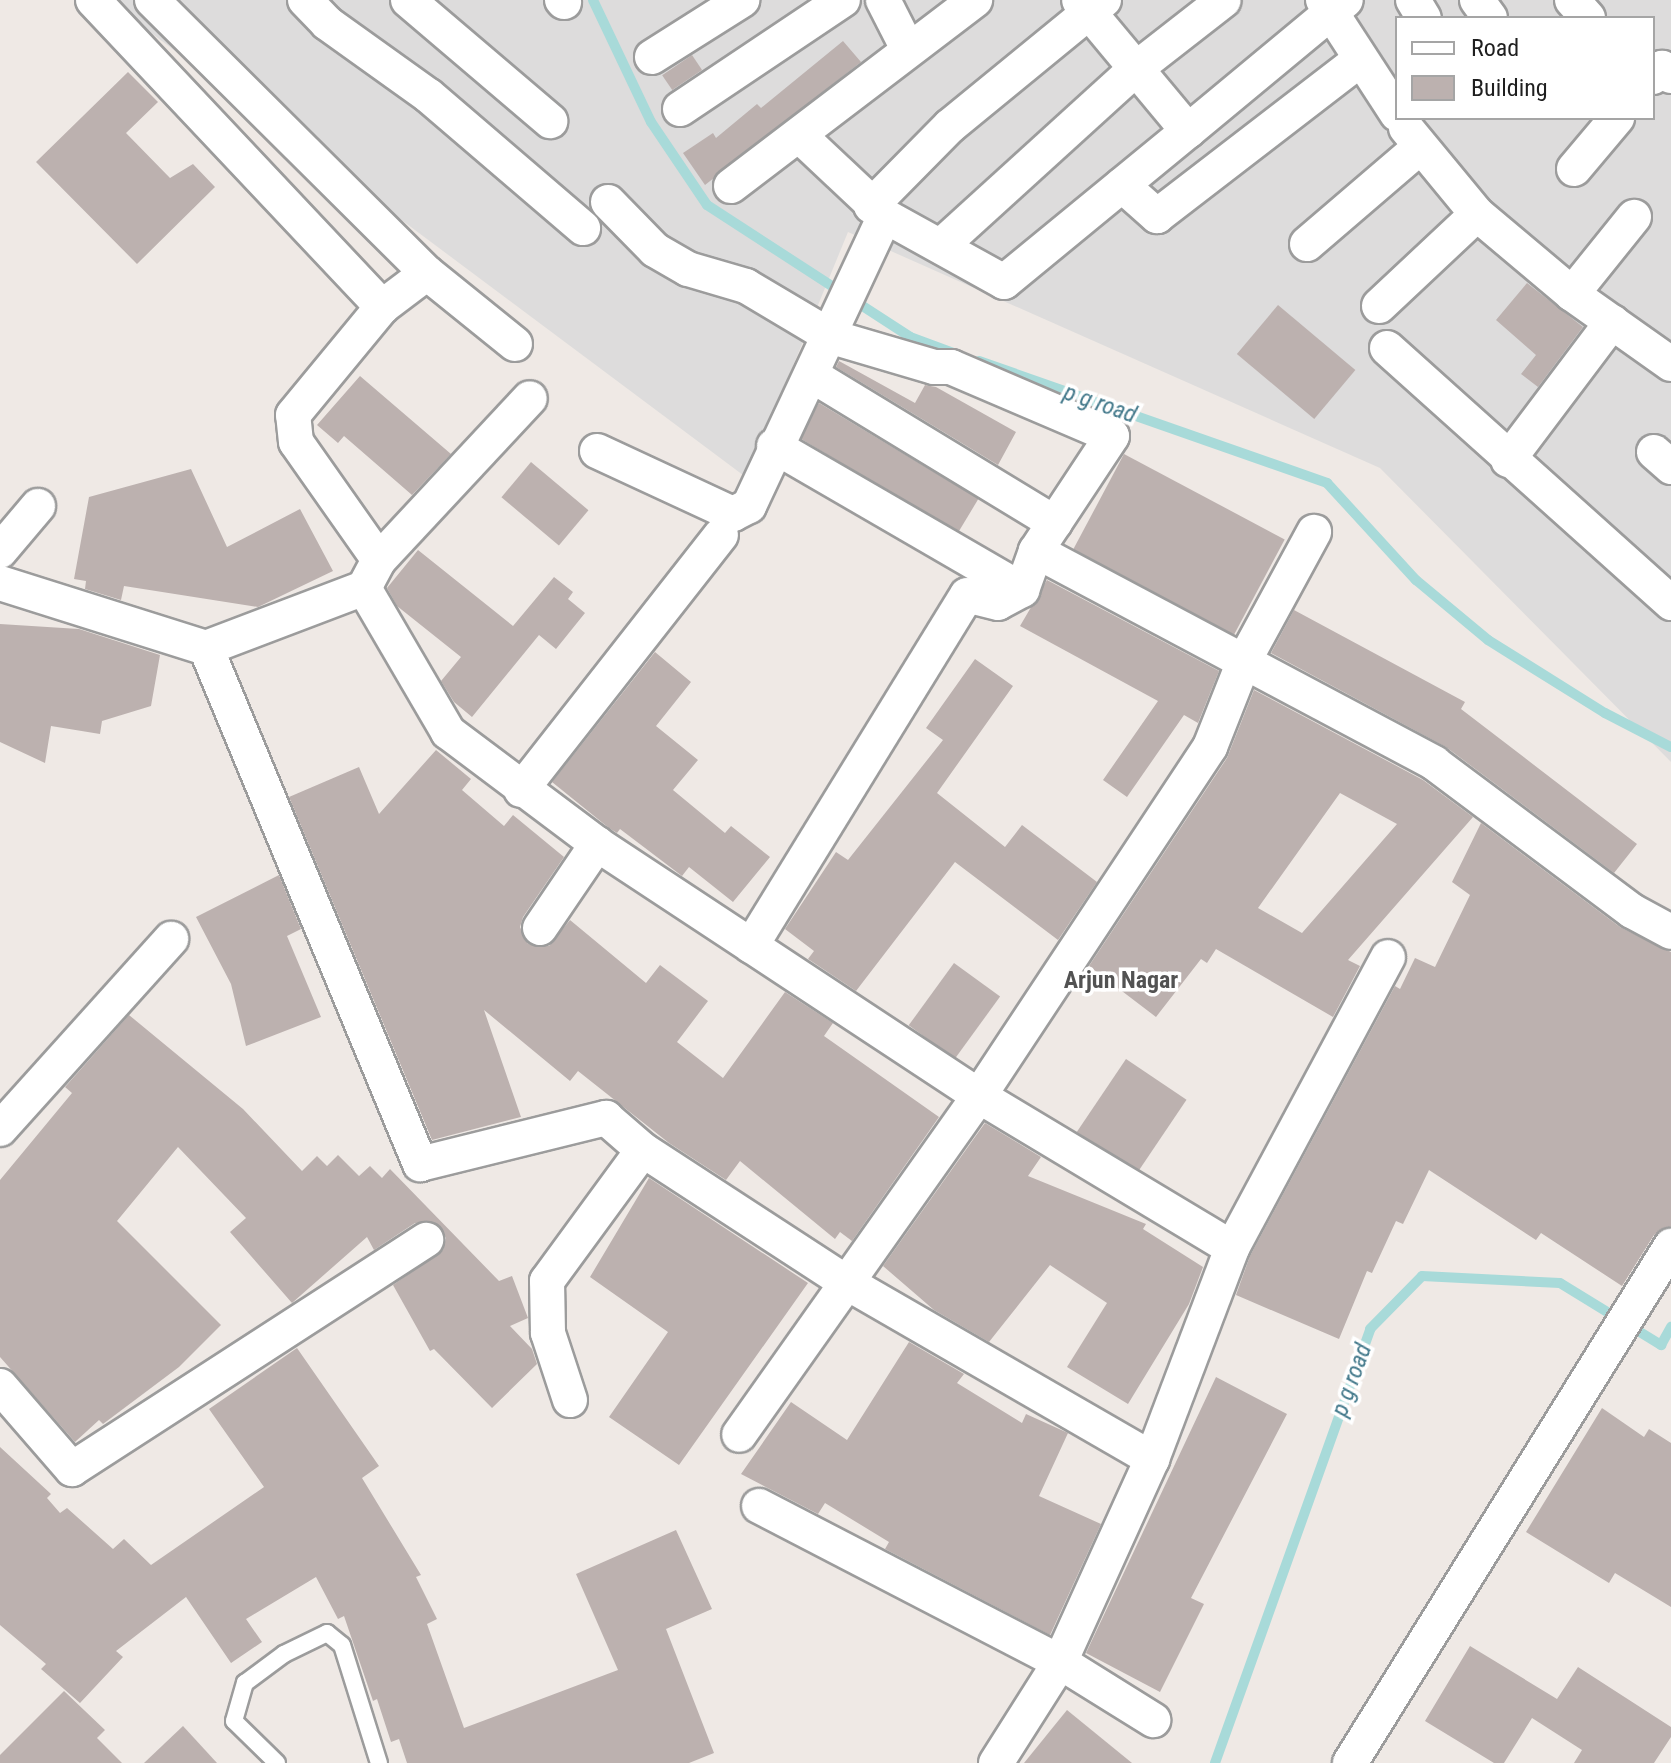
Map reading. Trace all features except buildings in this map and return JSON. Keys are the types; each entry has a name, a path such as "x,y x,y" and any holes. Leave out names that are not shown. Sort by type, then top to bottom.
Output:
{"street":[{"path":"93,0 382,307"},
{"path":"152,0 427,273 515,344"},
{"path":"305,0 327,23 429,96 583,228"},
{"path":"408,0 550,121"},
{"path":"652,57 742,0"},
{"path":"680,109 843,0"},
{"path":"883,0 908,49"},
{"path":"731,186 801,137 908,49 975,0"},
{"path":"941,246 1133,71 1224,0"},
{"path":"1572,0 1586,16"},
{"path":"597,451 733,514 749,506 774,446 834,333 866,258 878,211 950,126 1091,4 1133,71 1188,131"},
{"path":"801,137 878,211 1004,282 1188,131 1334,4 1361,59 1395,111"},
{"path":"1122,185 1157,216 1361,59"},
{"path":"1655,75 1662,68 1671,76"},
{"path":"1401,120 1419,148 1477,214 1572,294 1671,364"},
{"path":"1574,169 1615,120"},
{"path":"1307,244 1419,148"},
{"path":"608,202 655,250 688,269 746,286 834,333 934,367 951,367 1112,436 1036,551 1022,590 998,603 967,595 751,946"},
{"path":"1379,306 1477,214"},
{"path":"1572,294 1634,217"},
{"path":"427,273 382,307 293,415 291,429 372,574 448,732 521,790 597,844 751,946 979,1096 1232,1248"},
{"path":"1508,460 1612,322"},
{"path":"1387,348 1508,460 1671,603"},
{"path":"813,376 1055,523"},
{"path":"0,583 206,648 372,574 530,398"},
{"path":"774,446 1022,590"},
{"path":"0,551 38,506"},
{"path":"739,1435 844,1281 979,1096 1210,747 1244,661 1314,532"},
{"path":"521,790 721,535"},
{"path":"1036,551 1434,763 1632,911 1671,932"},
{"path":"206,648 420,1164 606,1118 643,1150 844,1281 1152,1459"},
{"path":"540,928 597,844"},
{"path":"0,1129 171,939"},
{"path":"996,1763 1060,1662 1152,1459 1232,1248 1388,957"},
{"path":"570,1400 548,1333 547,1281 643,1150"},
{"path":"0,1386 72,1469 426,1240"},
{"path":"1350,1763 1671,1246"},
{"path":"759,1506 1060,1662 1153,1720"}],"lane":[{"path":"277,1763 234,1721 245,1683 284,1654 327,1633 342,1645 379,1763"}],"shaded area":[{"path":"107,0 1671,0 1671,762 1380,468 848,232 747,478"}],"waterway":[{"name":"p g road","path":"593,0 651,122 707,205 910,337 956,354"},
{"name":"p g road","path":"979,361 1327,483 1416,580 1488,640 1605,713 1671,747"},
{"name":"p g road","path":"1215,1763 1370,1329 1422,1276 1560,1283 1661,1345 1671,1327"}],"district":[{"name":"Arjun Nagar","path":"1121,981"}]}
